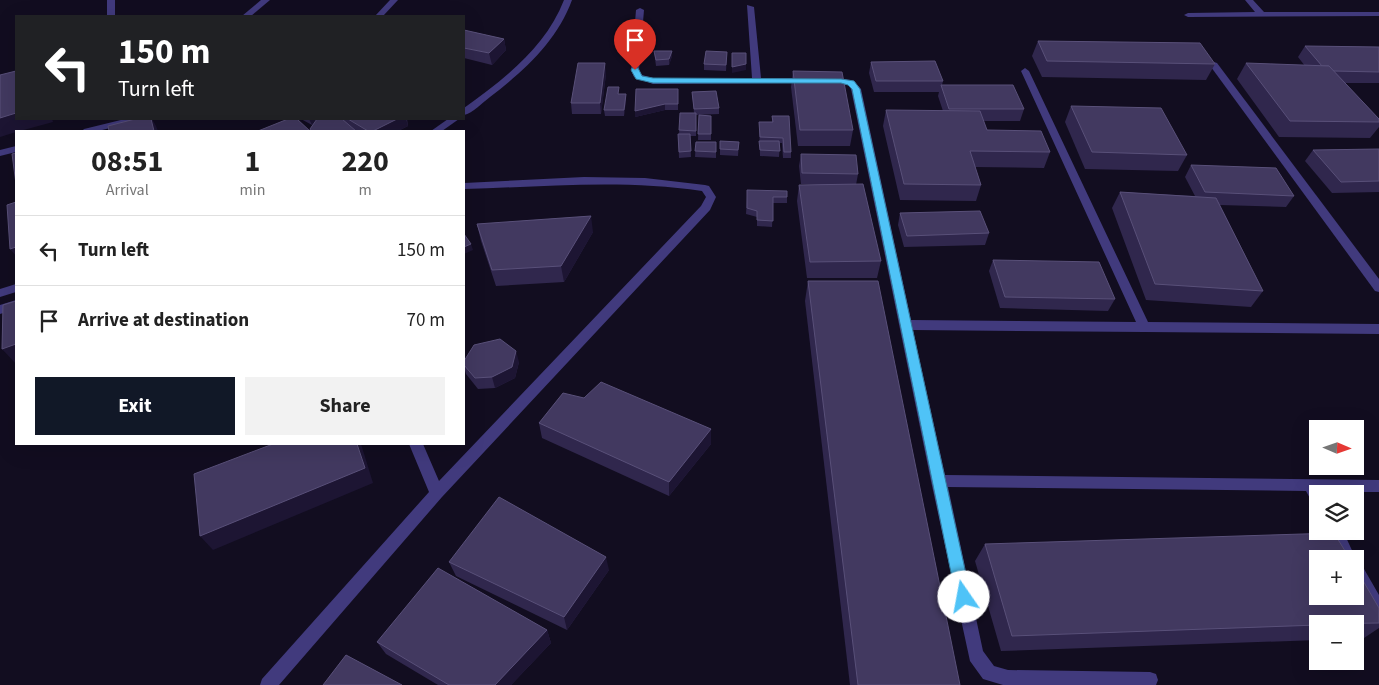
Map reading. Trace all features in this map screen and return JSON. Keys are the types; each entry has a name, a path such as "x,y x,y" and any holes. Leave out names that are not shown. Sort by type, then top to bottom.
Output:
{"street":[{"path":"111,0 111,15"},
{"path":"247,15 266,0"},
{"path":"380,15 394,0"},
{"path":"465,111 490,94 538,49 554,31 568,0"},
{"path":"1249,0 1261,14"},
{"path":"750,7 757,81"},
{"path":"640,10 635,70 639,78 653,81 841,81 851,83 856,89 976,655 989,673 1008,678 1150,680"},
{"path":"1188,15 1379,14"},
{"path":"1214,65 1379,288"},
{"path":"1025,71 1144,326"},
{"path":"91,130 132,120"},
{"path":"438,130 452,120"},
{"path":"0,153 15,149"},
{"path":"268,685 437,493 706,208 712,197 705,188 685,184 644,182 583,180 465,186"},
{"path":"0,293 15,288"},
{"path":"0,310 15,304"},
{"path":"907,325 1379,329"},
{"path":"416,445 437,493"},
{"path":"938,481 1309,486"},
{"path":"1364,486 1379,486"},
{"path":"1364,584 1379,611"}],"building":[{"path":"465,30 504,39 489,53 465,48"},
{"path":"1038,41 1200,43 1215,64 1047,61"},
{"path":"1305,46 1379,47 1379,72 1333,71 1329,66 1322,66"},
{"path":"654,51 672,51 669,59 656,60"},
{"path":"706,51 727,52 726,65 704,64"},
{"path":"732,53 746,53 746,64 732,67"},
{"path":"935,61 943,81 876,81 871,62"},
{"path":"578,63 605,63 600,103 571,103"},
{"path":"1246,63 1329,66 1379,119 1379,122 1290,121"},
{"path":"15,71 15,113 0,118 0,75"},
{"path":"793,71 842,72 853,130 800,130"},
{"path":"941,85 1013,85 1024,109 949,109"},
{"path":"608,87 619,87 618,94 626,94 624,110 604,110"},
{"path":"636,89 678,89 678,104 665,104 635,111"},
{"path":"716,91 719,108 694,109 692,92"},
{"path":"1071,106 1161,108 1187,155 1092,152"},
{"path":"886,110 980,111 987,130 1041,131 1050,152 970,151 981,185 904,184"},
{"path":"680,113 696,113 696,131 679,130"},
{"path":"699,115 711,116 711,134 698,134"},
{"path":"772,116 789,116 791,152 784,152 783,138 760,137 759,122 773,122"},
{"path":"131,120 151,120 154,130 109,130 108,126"},
{"path":"286,120 298,120 309,130 270,130 260,130"},
{"path":"316,120 343,120 355,130 310,130"},
{"path":"350,120 395,120 375,130 366,130"},
{"path":"678,134 690,134 691,151 679,152"},
{"path":"720,141 739,142 738,150 720,149"},
{"path":"759,141 779,141 780,151 760,150"},
{"path":"696,142 716,142 716,152 695,151"},
{"path":"1379,149 1379,181 1341,182 1313,150"},
{"path":"15,153 15,176 12,154"},
{"path":"801,154 856,155 858,174 802,173"},
{"path":"1191,165 1276,168 1294,196 1205,192"},
{"path":"863,184 881,261 810,262 799,185"},
{"path":"747,190 787,191 787,197 773,197 773,221 757,220 757,211 747,208"},
{"path":"1120,192 1216,198 1263,291 1155,284"},
{"path":"15,202 15,247 10,249 7,205"},
{"path":"980,211 989,233 907,236 900,213"},
{"path":"591,216 561,266 492,270 477,224"},
{"path":"465,235 471,244 465,247"},
{"path":"993,260 1099,262 1115,299 1005,297"},
{"path":"808,281 878,281 960,685 858,685"},
{"path":"15,301 15,344 2,349 3,305"},
{"path":"500,339 516,351 512,367 492,377 475,378 465,366 465,359 474,345"},
{"path":"601,382 711,429 669,482 539,423 563,393 584,398"},
{"path":"270,445 357,445 365,468 200,536 194,474"},
{"path":"499,497 606,557 564,617 449,562"},
{"path":"1309,534 1309,540 1338,540 1344,550 1309,550 1309,605 1364,605 1364,582 1379,608 1379,623 1364,623 1364,615 1309,615 1309,625 1012,636 985,544"},
{"path":"438,568 547,630 495,685 449,685 377,642"},
{"path":"346,655 402,685 323,685"}],"route":[{"path":"635,70 639,78 653,81 841,81 851,83 856,89 964,597"}]}
